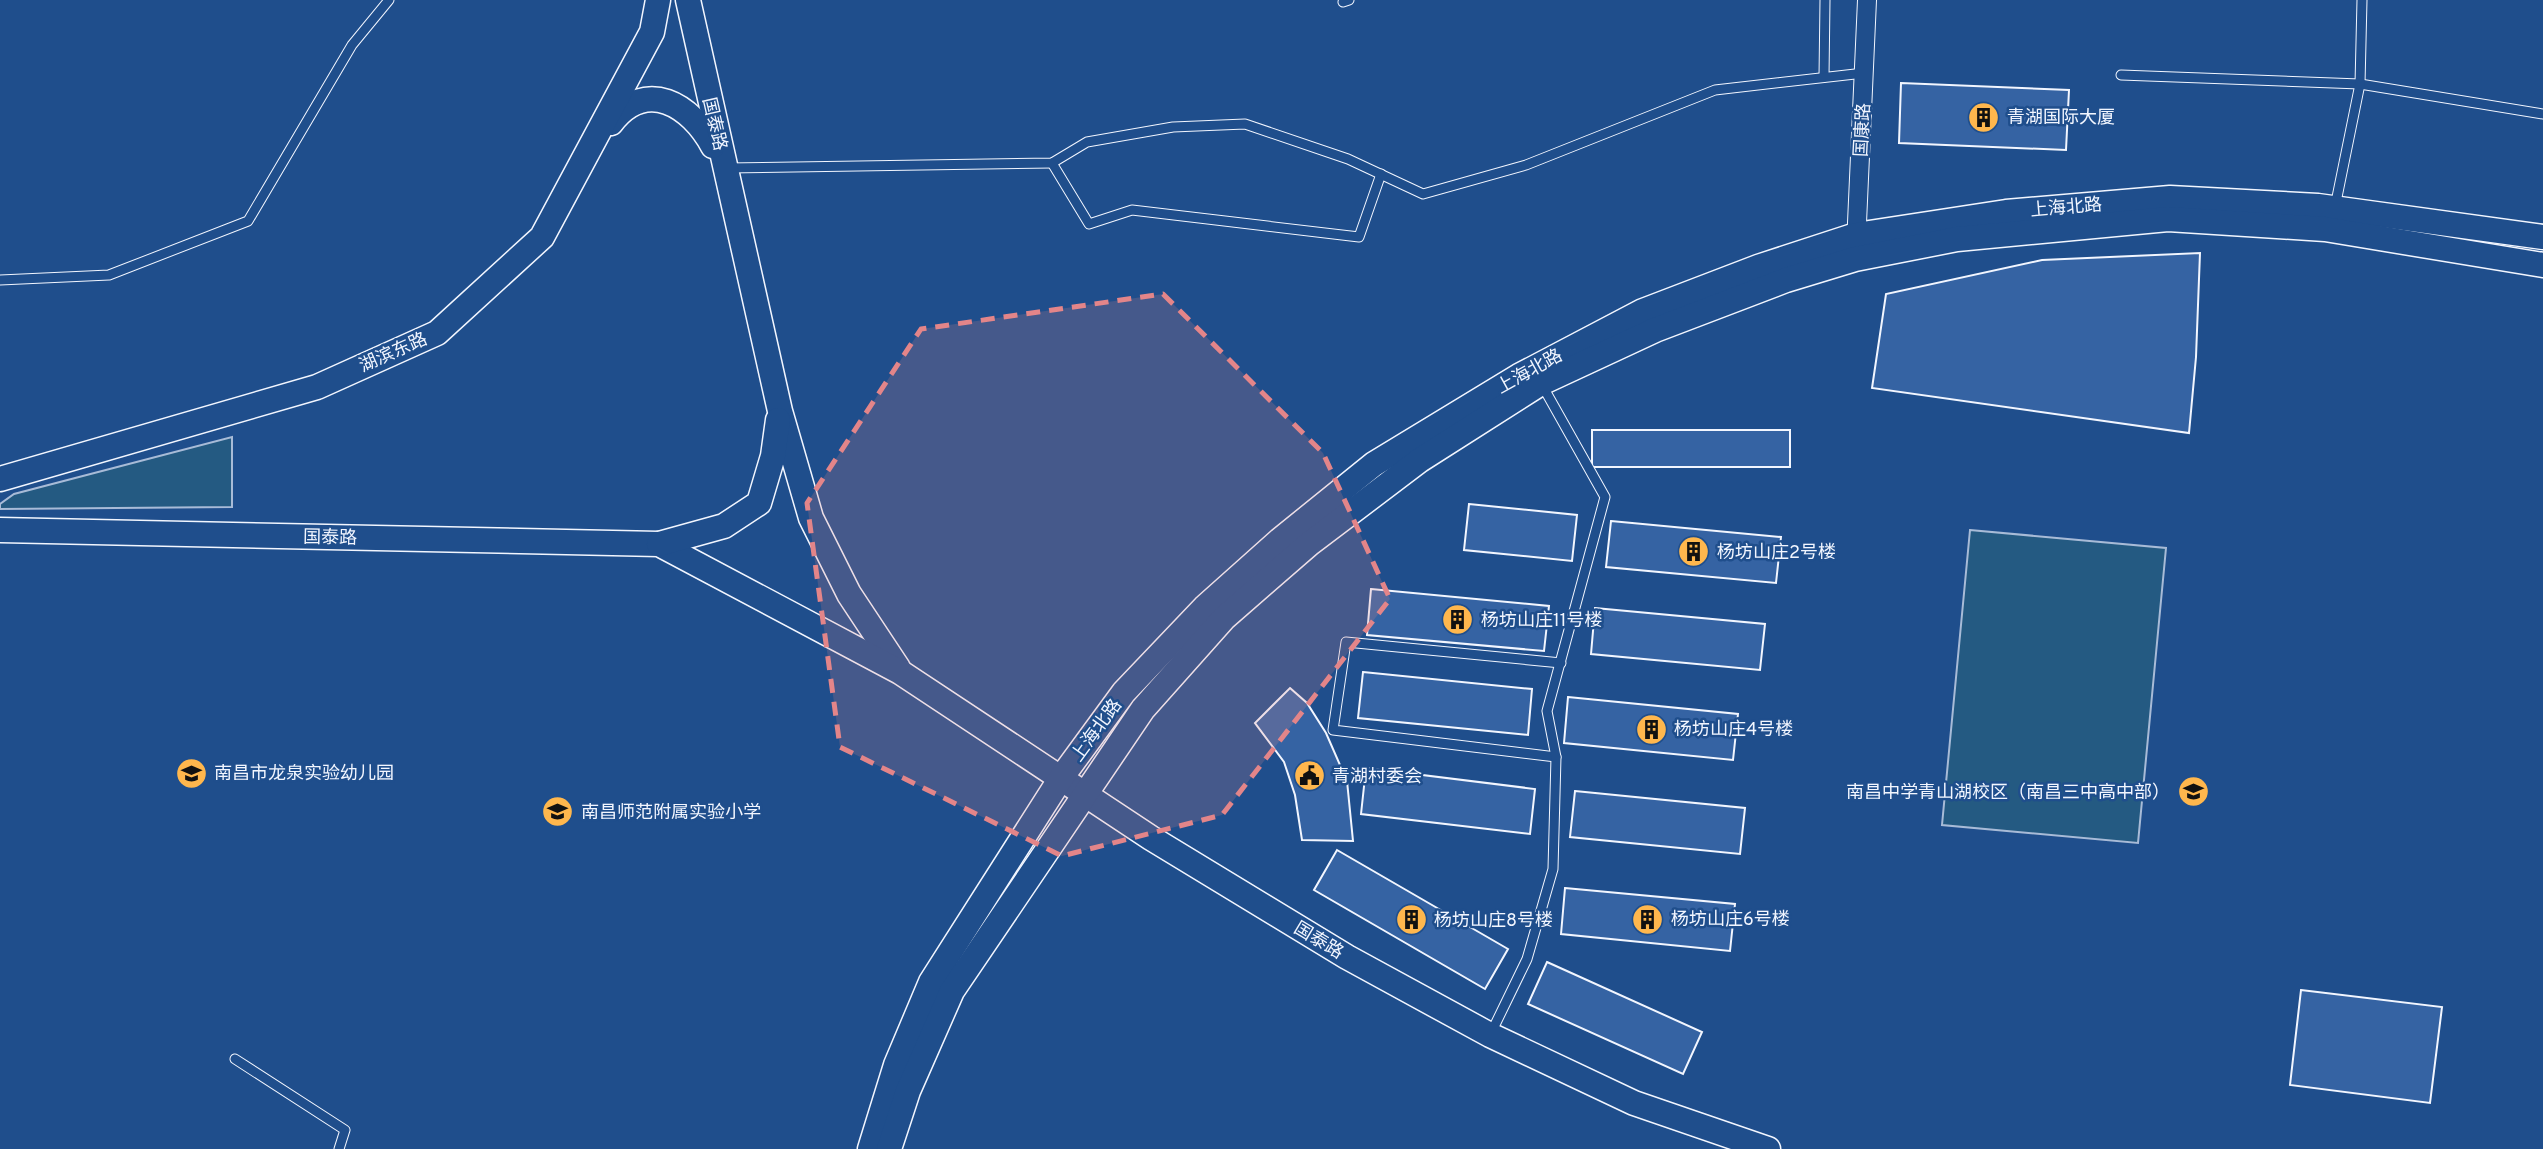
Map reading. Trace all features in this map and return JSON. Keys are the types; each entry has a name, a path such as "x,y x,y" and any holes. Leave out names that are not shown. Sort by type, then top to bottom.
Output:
{"main road":[{"name":"湖滨东路","path":"0,479 317,387 436,333 542,237 652,32 658,0"},
{"name":"国泰路","path":"688,0 780,411 811,518 849,594 900,672"},
{"path":"583,162 625,107 643,100 658,100 688,112 702,124 725,168"},
{"name":"上海北路","path":"870,1149 896,1065 931,982 1060,778 1124,692 1205,607 1280,540 1374,464 1519,376 1643,311 1758,267 2006,212 2170,198 2334,209 2543,237"},
{"name":"上海北路","path":"889,1149 908,1091 952,991 1143,709 1224,618 1309,544 1420,460 1541,383 1655,330 1786,280 1856,247 2168,219 2326,229 2543,265"},
{"name":"国泰路","path":"0,530 659,544 724,526 759,503 773,456 780,411"},
{"name":"国泰路","path":"659,544 900,672 1085,794 1347,957 1490,1035 1634,1103 1768,1149"}],"street":[{"name":"国康路","path":"1856,247 1867,0"}],"lane":[{"path":"0,280 109,275 248,221 352,45 389,0"},
{"path":"1824,77 1825,0"},
{"path":"2334,209 2360,84 2362,0"},
{"path":"725,168 1052,163 1087,142 1173,127 1245,124 1348,159 1423,194 1526,165 1715,90 1864,73"},
{"path":"2121,75 2360,84 2543,114"},
{"path":"1052,163 1089,224 1132,210 1359,237 1381,174"},
{"path":"1490,1035 1527,959 1553,869 1556,757 1547,711 1605,497 1541,383"},
{"path":"1556,757 1334,730 1346,642 1560,663"},
{"path":"235,1059 345,1130 339,1149"}],"highlighted area":[{"path":"1163,294 1323,453 1390,599 1222,815 1062,856 840,747 807,503 921,329"}],"shaded area":[{"path":"232,437 232,507 0,509 0,504 14,494"},
{"path":"1970,530 2166,548 2138,843 1942,825"}],"building":[{"name":"青湖国际大厦","path":"1901,83 2069,90 2066,150 1899,143"},
{"path":"2200,253 2196,357 2189,433 1872,388 1886,294 2042,260"},
{"path":"1592,430 1790,430 1790,467 1592,467"},
{"path":"1469,504 1577,515 1572,561 1464,550"},
{"name":"杨坊山庄2号楼","path":"1611,521 1781,537 1776,583 1606,567"},
{"name":"杨坊山庄11号楼","path":"1371,589 1549,606 1544,651 1367,635"},
{"path":"1595,608 1765,624 1760,670 1591,654"},
{"path":"1363,672 1532,689 1528,735 1358,718"},
{"path":"1290,688 1307,703 1326,733 1347,781 1353,841 1302,840 1295,795 1284,762 1255,723"},
{"name":"杨坊山庄4号楼","path":"1568,697 1738,714 1733,760 1564,743"},
{"path":"1366,768 1535,789 1530,834 1361,814"},
{"path":"1575,791 1745,808 1740,854 1570,837"},
{"name":"杨坊山庄8号楼","path":"1337,850 1508,949 1485,989 1314,890"},
{"name":"杨坊山庄6号楼","path":"1565,888 1735,904 1730,951 1561,934"},
{"path":"1547,962 1702,1032 1683,1074 1528,1004"},
{"path":"2301,990 2442,1007 2430,1103 2290,1085"}],"place":[{"name":"青湖国际大厦","path":"1984,117"},
{"name":"杨坊山庄2号楼","path":"1694,552"},
{"name":"杨坊山庄11号楼","path":"1458,620"},
{"name":"杨坊山庄4号楼","path":"1651,729"},
{"name":"南昌市龙泉实验幼儿园","path":"191,773"},
{"name":"青湖村委会","path":"1309,776"},
{"name":"南昌中学青山湖校区（南昌三中高中部）","path":"2193,792"},
{"name":"南昌师范附属实验小学","path":"558,812"},
{"name":"杨坊山庄6号楼","path":"1648,919"},
{"name":"杨坊山庄8号楼","path":"1411,920"}]}
